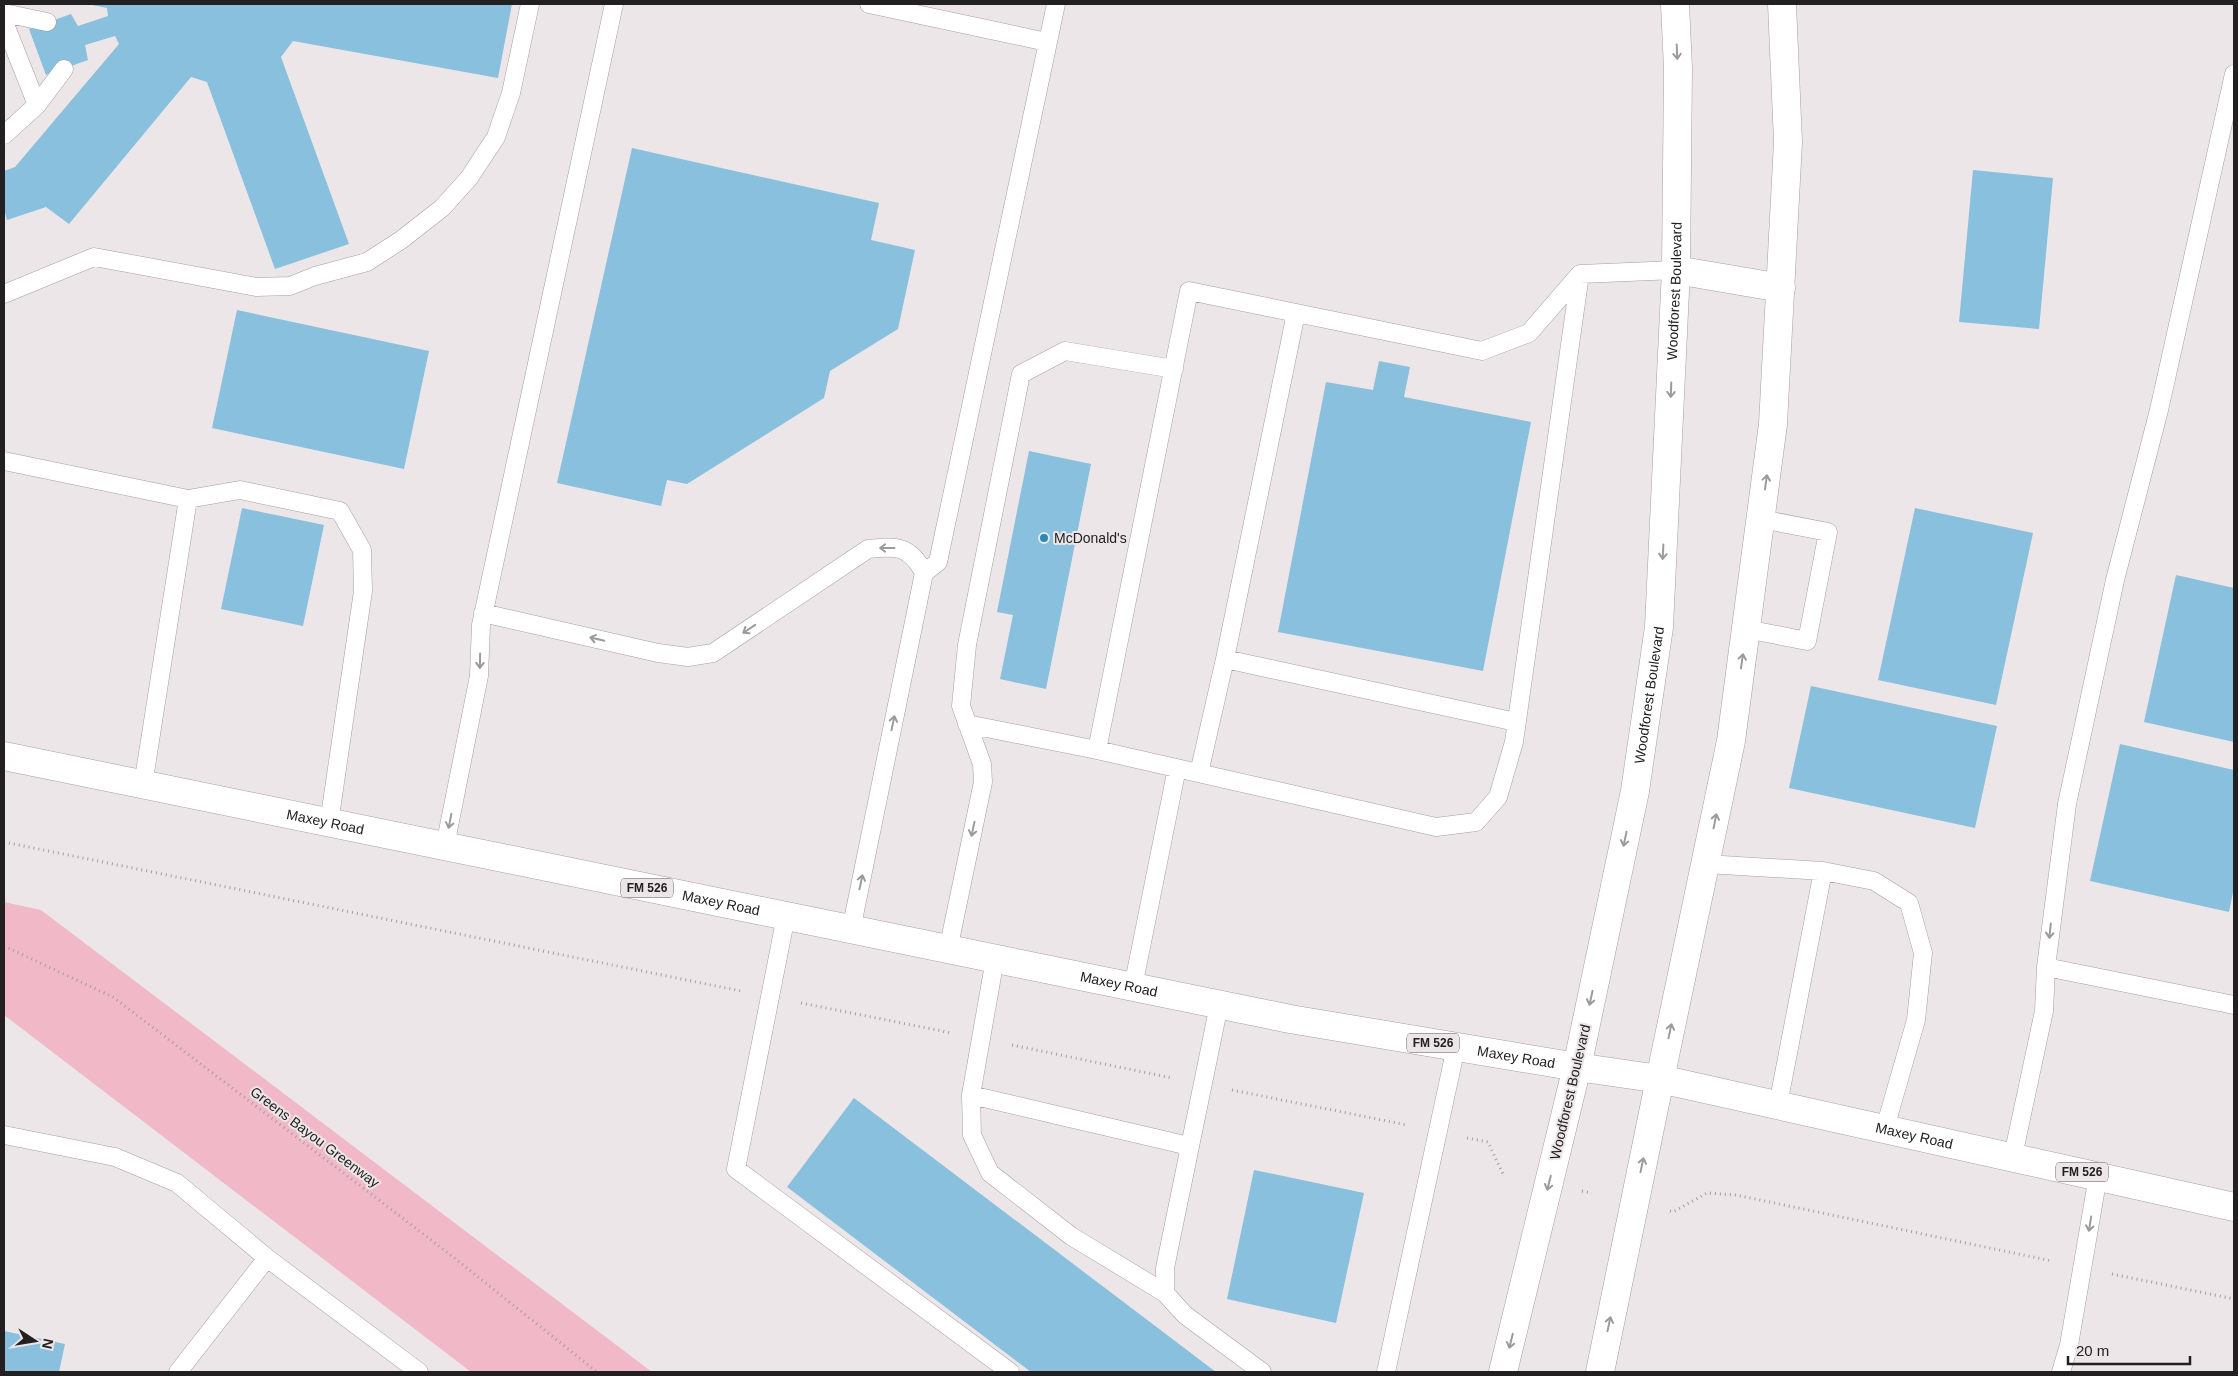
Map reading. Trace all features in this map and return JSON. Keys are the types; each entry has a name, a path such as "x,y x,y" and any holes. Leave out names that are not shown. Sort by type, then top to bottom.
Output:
{"main road":[{"name":"Woodforest Boulevard","path":"1503,1372 1577,1067 1635,791 1659,628 1676,270 1678,68 1675,4"},
{"path":"1600,1372 1731,741 1761,519 1773,424 1788,142 1782,4"},
{"path":"1676,270 1781,288"},
{"name":"Maxey Road","path":"4,756 1290,1019 1660,1079 2234,1207"}],"lane":[{"path":"4,294 94,257 256,287 290,286 315,276 367,262 401,240 442,208 469,178 496,137 512,92 530,4"},
{"path":"445,846 480,676 480,625 614,4"},
{"path":"870,4 1047,42"},
{"path":"924,573 938,562 1056,4"},
{"path":"4,13 47,22"},
{"path":"4,22 37,105"},
{"path":"4,135 37,105 64,69"},
{"path":"2012,1156 2044,1011 2046,967 2067,804 2115,580 2159,410 2234,74"},
{"path":"1097,750 1189,291 1482,351 1529,333 1580,274 1676,270"},
{"path":"967,724 1097,750 1436,827 1476,822 1498,797 1514,742 1580,274"},
{"path":"1199,773 1225,659 1296,313"},
{"path":"948,950 984,782 982,764 961,706 967,645 1021,374 1065,351 1174,369"},
{"path":"4,461 188,499 240,490 340,511 362,550 363,591 329,823"},
{"path":"143,784 188,499"},
{"path":"1746,629 1807,641 1828,532 1761,519"},
{"path":"483,613 658,653 688,657 713,654 868,549 891,546 908,551 918,560 924,573 851,930"},
{"path":"1225,659 1516,722"},
{"path":"1133,987 1177,768"},
{"path":"1706,864 1822,871 1874,881 1909,903 1924,953 1916,1020 1886,1128"},
{"path":"1778,1105 1822,871"},
{"path":"786,916 736,1169 1010,1372"},
{"path":"995,959 971,1095 972,1135 990,1173 1071,1236 1165,1293 1186,1315 1262,1372"},
{"path":"2046,967 2234,1005"},
{"path":"1165,1293 1165,1268 1219,1005"},
{"path":"1386,1372 1456,1047"},
{"path":"971,1095 1190,1146"},
{"path":"4,1136 115,1157 176,1184 267,1258 419,1372"},
{"path":"2062,1372 2069,1345 2098,1176"},
{"path":"178,1372 267,1258"}],"path":[{"name":"Greens Bayou Greenway","path":"4,946 113,998 443,1249 597,1372"},
{"path":"1662,1209 1673,1212 1707,1193 1736,1195 2234,1299"}],"shaded area":[{"path":"4,902 41,910 652,1372 471,1372 4,1015"}],"building":[{"path":"87,4 512,4 498,78 293,41 281,57 349,244 275,269 207,82 191,77 69,224 46,207 7,220 4,209 4,171 15,167 119,44 115,36 85,45 88,60 46,75 29,29 71,14 78,26 108,16 107,8"},
{"path":"632,148 879,203 871,240 915,250 898,329 830,371 824,398 687,484 667,480 661,506 557,483"},
{"path":"1973,170 2053,178 2039,329 1959,322"},
{"path":"237,310 429,351 404,469 212,428"},
{"path":"1379,361 1410,367 1404,397 1531,422 1483,671 1278,632 1326,382 1373,390"},
{"name":"McDonald's","path":"1029,451 1091,464 1046,689 1000,679 1013,615 997,612"},
{"path":"242,508 324,525 303,626 221,609"},
{"path":"1915,508 2033,533 1996,705 1878,680"},
{"path":"2176,575 2234,588 2234,742 2144,722"},
{"path":"1811,686 1997,726 1975,828 1789,788"},
{"path":"2120,744 2234,770 2234,887 2229,912 2090,881"},
{"path":"854,1098 1216,1372 1031,1372 787,1187"},
{"path":"1254,1170 1364,1193 1336,1323 1227,1299"},
{"path":"4,1331 65,1344 59,1372 4,1372"}],"place":[{"name":"McDonald's","path":"1044,538"}]}
